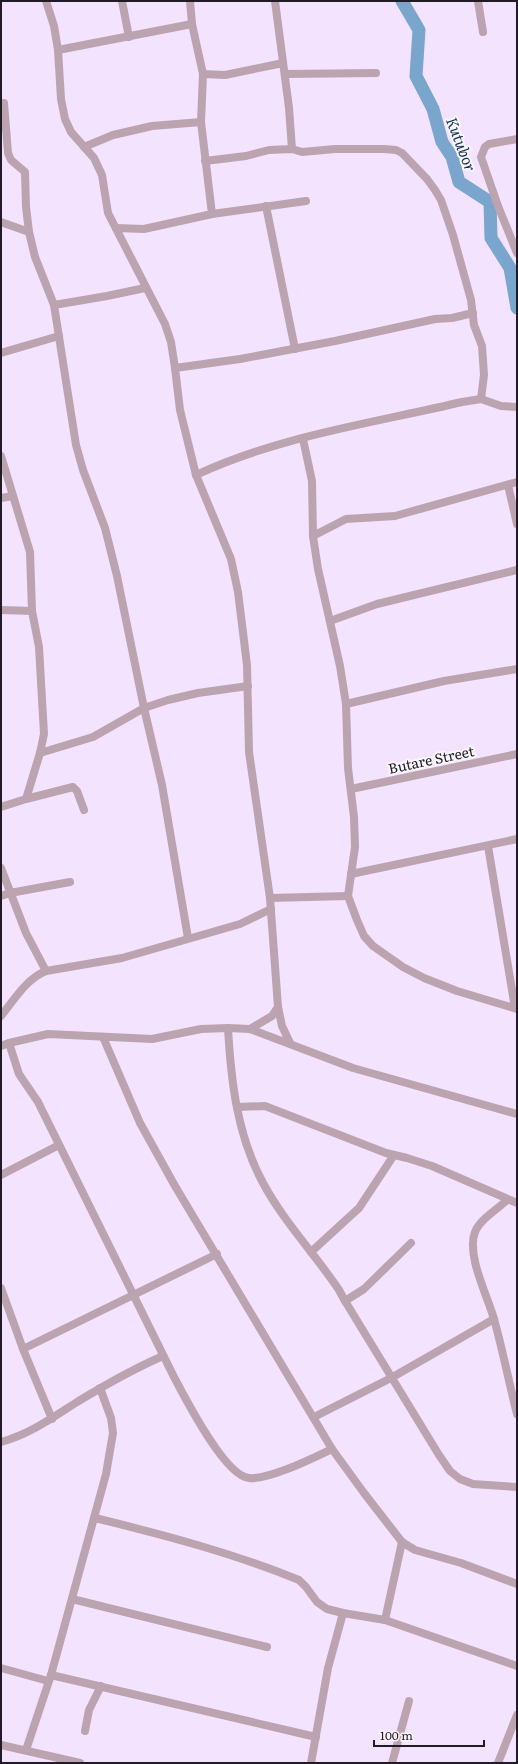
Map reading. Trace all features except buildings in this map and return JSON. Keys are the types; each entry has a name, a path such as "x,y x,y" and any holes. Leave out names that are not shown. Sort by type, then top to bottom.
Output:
{"street":[{"path":"46,1 54,26 58,50 60,99 65,118 71,132 94,158 102,175 108,212 145,288 165,324 175,368 180,410 196,475 231,558 243,626 248,686 249,752 270,898 278,1007 282,1026 290,1043"},
{"path":"122,1 129,37"},
{"path":"190,1 192,24 203,74 201,122 212,214"},
{"path":"275,1 285,74 292,149"},
{"path":"478,1 483,32"},
{"path":"58,50 192,24"},
{"path":"203,74 225,75 283,63"},
{"path":"285,74 376,73"},
{"path":"1,103 4,103 8,153 11,160 25,172 26,207 29,232 35,257 54,305 72,429 83,470 105,528 162,785 188,938"},
{"path":"84,147 113,135 152,126 201,122"},
{"path":"517,139 489,144 485,147 481,157 498,206 517,253"},
{"path":"205,161 246,156 269,150 292,149 302,152 384,148 396,150 402,153 427,179 441,200 453,234 473,313 474,324 482,346 484,365 481,399"},
{"path":"116,228 144,229 212,214 306,201"},
{"path":"266,206 295,349"},
{"path":"1,222 29,232"},
{"path":"54,305 101,298 145,288"},
{"path":"175,368 240,359 295,349 435,319 452,318 473,313"},
{"path":"1,353 59,336"},
{"path":"196,475 231,460 303,439 462,402 481,399 501,406 517,407"},
{"path":"303,439 312,481 313,536 318,569 346,704 355,847 348,896 364,936 373,946 403,967 424,978 457,991 516,1008 488,846"},
{"path":"1,456 30,552 32,611 39,647 44,734 40,753 26,799"},
{"path":"313,536 346,519 395,516 517,482"},
{"path":"508,485 517,524"},
{"path":"1,498 13,496"},
{"path":"330,621 377,604 517,570"},
{"path":"1,610 32,611"},
{"path":"346,704 444,681 517,669"},
{"path":"40,753 93,737 144,708 168,700 198,693 248,686"},
{"name":"Butare Street","path":"351,789 517,754"},
{"path":"1,807 73,787 77,791 84,810"},
{"path":"351,874 517,839"},
{"path":"1,868 26,933 46,971"},
{"path":"1,896 70,882"},
{"path":"270,898 348,896"},
{"path":"1,1016 37,974 46,971 122,958 240,924 271,909"},
{"path":"250,1029 272,1016 278,1007"},
{"path":"228,1028 231,1075 237,1107 246,1145 264,1185 339,1290 391,1378 439,1456 450,1471 460,1479 473,1484 517,1487"},
{"path":"1,1046 48,1034 152,1039 200,1029 250,1029 353,1068 517,1114"},
{"path":"103,1037 140,1123 175,1186 217,1254 332,1449 402,1542 415,1550 461,1562 517,1584"},
{"path":"9,1043 19,1074 38,1102 163,1356 191,1410 209,1438 240,1476 249,1478 266,1476 332,1449"},
{"path":"237,1107 265,1106 386,1153 432,1166 517,1203"},
{"path":"1,1175 59,1145"},
{"path":"312,1252 359,1208 394,1155"},
{"path":"508,1200 482,1223 475,1231 473,1240 475,1257 494,1319 517,1414"},
{"path":"345,1301 364,1289 411,1243"},
{"path":"23,1349 134,1296 217,1254"},
{"path":"1,1288 23,1349 52,1419"},
{"path":"314,1417 391,1378 494,1319"},
{"path":"1,1442 32,1431 100,1388 128,1372 163,1356"},
{"path":"26,1750 72,1599 106,1474 113,1433 111,1418 100,1388"},
{"path":"95,1518 157,1533 236,1556 299,1580 317,1602 326,1609 385,1620 517,1666"},
{"path":"385,1620 402,1542"},
{"path":"72,1599 266,1647"},
{"path":"311,1763 328,1668 343,1613"},
{"path":"1,1668 49,1678 101,1686 316,1737"},
{"path":"84,1731 89,1710 101,1686"},
{"path":"392,1763 409,1701"},
{"path":"498,1763 517,1715"},
{"path":"1,1745 80,1763"}],"waterway":[{"name":"Kutubor","path":"402,1 419,30 416,76 433,109 442,142 452,157 459,182 490,202 491,238 510,268 517,308"}]}
